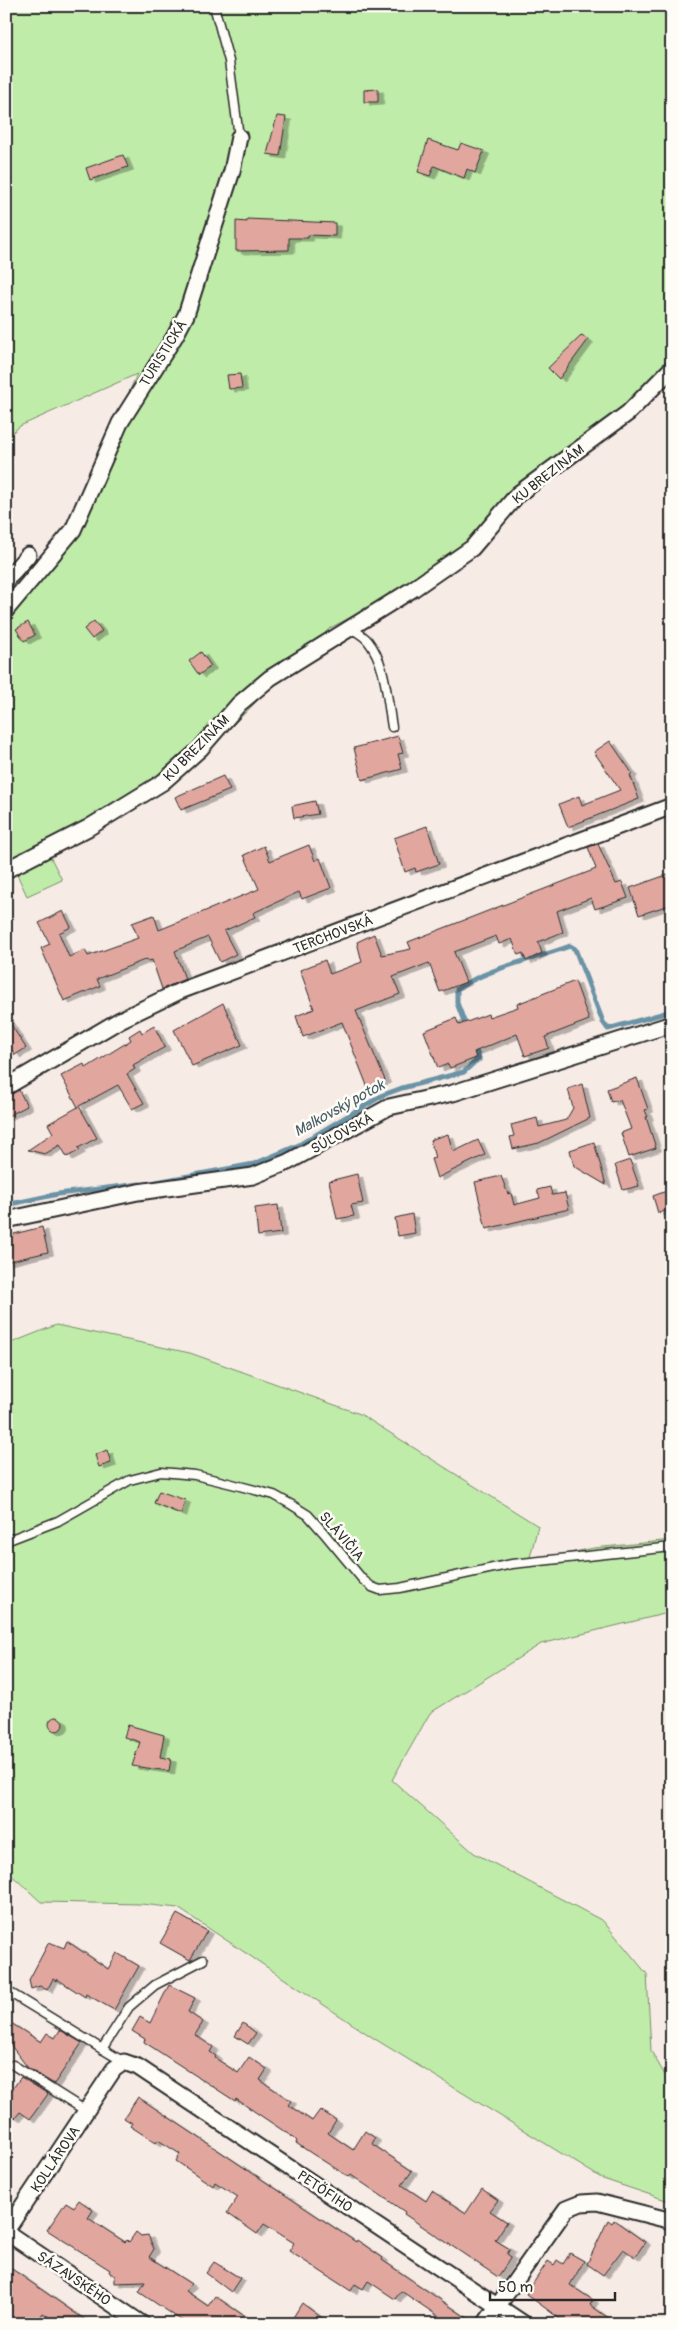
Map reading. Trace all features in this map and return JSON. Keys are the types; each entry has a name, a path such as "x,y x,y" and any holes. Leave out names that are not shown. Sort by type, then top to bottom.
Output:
{"street":[{"name":"TURISTICKÁ","path":"6,610 73,530 120,423 176,336 186,315 232,171 239,137"},
{"name":"KU BREZINÁM","path":"6,870 88,828 163,782 200,749 239,704 270,678 349,627 413,589 472,548 518,494 628,413 672,368"},
{"path":"6,580 28,555"},
{"name":"TERCHOVSKÁ","path":"6,1087 120,1020 180,991 672,806"},
{"name":"SÚĽOVSKÁ","path":"6,1220 138,1192 253,1176 288,1162 389,1107 453,1093 672,1024"},
{"name":"KOLLÁROVA","path":"6,2232 114,2069 124,2062"},
{"name":"PETŐFIHO","path":"124,2062 138,2067 524,2324"},
{"path":"485,2324 566,2209 581,2203 597,2202 621,2210 672,2221"},
{"name":"SÁZAVSKÉHO","path":"6,2232 142,2324"}],"lane":[{"name":"TURISTICKÁ","path":"214,6 229,61 239,137"},
{"path":"349,627 367,640 376,653 383,675 392,727"},
{"name":"SLÁVIČIA","path":"6,1541 58,1521 130,1480 161,1472 195,1475 232,1484 274,1496 292,1505 308,1515 363,1580 372,1588 380,1590 400,1588 512,1564 672,1547"},
{"path":"102,2049 129,2007 155,1985 203,1960"},
{"path":"12,1994 124,2062"},
{"name":"KOLLÁROVA","path":"13,2065 86,2111"}],"green space":[{"path":"6,6 672,6 672,353 626,414 525,492 453,564 330,628 204,754 6,874 6,609 70,525 137,374 20,426 6,438"},
{"path":"50,856 62,880 27,896 16,872"},
{"path":"56,1325 190,1353 360,1414 538,1526 529,1561 594,1548 672,1540 672,1612 541,1644 430,1713 392,1780 474,1853 603,1921 647,1974 651,2051 672,2087 672,2202 603,2179 375,2039 178,1908 141,1904 41,1902 6,1870 6,1345"}],"building":[{"path":"378,89 378,102 364,102 364,90"},
{"path":"277,116 286,117 280,156 267,154"},
{"path":"428,140 458,150 461,143 484,151 475,173 467,169 464,178 434,166 430,176 418,172"},
{"path":"123,155 128,167 90,180 86,168"},
{"path":"247,219 335,223 335,236 308,235 308,238 289,238 289,250 236,251 236,221 247,222"},
{"path":"582,335 588,340 559,379 548,368"},
{"path":"240,374 242,388 229,389 227,375"},
{"path":"94,621 102,631 92,639 84,629"},
{"path":"28,622 35,635 24,641 16,629"},
{"path":"201,652 211,666 199,675 189,661"},
{"path":"398,736 403,753 398,754 402,769 362,780 354,748"},
{"path":"610,741 632,773 630,775 639,799 568,827 559,804 579,796 582,805 620,790 594,752"},
{"path":"223,776 230,790 181,810 175,797"},
{"path":"315,801 318,814 294,818 292,806"},
{"path":"427,826 439,864 416,872 415,868 405,872 394,838"},
{"path":"598,844 616,884 622,882 628,898 595,909 591,898 557,911 563,932 538,942 542,953 526,961 523,953 518,955 512,939 499,944 496,936 454,952 466,982 440,992 429,963 393,977 400,994 356,1011 385,1080 368,1088 342,1022 303,1037 296,1016 314,1009 300,970 325,960 330,974 362,962 357,942 374,934 382,955 411,949 408,942 596,869 588,847"},
{"path":"309,845 315,861 320,858 331,888 302,899 299,892 253,913 255,917 224,931 236,954 220,962 208,937 175,951 185,979 162,989 152,960 148,961 147,959 97,979 100,986 64,1001 41,948 50,944 39,923 63,911 71,927 59,933 69,957 85,950 88,956 138,938 132,923 154,915 159,930 259,889 244,855 264,846 270,861"},
{"path":"672,873 672,904 639,915 630,888"},
{"path":"575,981 589,1020 545,1037 549,1048 525,1056 517,1034 474,1052 476,1058 450,1068 448,1064 438,1068 424,1031 456,1018 459,1025 488,1014 489,1017 518,1007 517,1004"},
{"path":"223,1003 242,1045 192,1066 174,1030"},
{"path":"6,1017 26,1048 15,1055 6,1041"},
{"path":"154,1026 165,1047 133,1065 135,1069 127,1074 144,1103 132,1109 118,1085 79,1106 97,1138 78,1148 80,1150 67,1157 60,1145 45,1154 28,1150 53,1133 48,1124 78,1107 61,1076 84,1064 86,1068 131,1040 129,1036 140,1029 142,1033"},
{"path":"637,1078 648,1109 645,1110 648,1117 646,1117 656,1148 629,1157 621,1133 631,1129 620,1100 611,1102 607,1089"},
{"path":"582,1084 590,1118 539,1143 513,1149 510,1137 514,1136 511,1125 537,1118 539,1127 566,1120 573,1108 568,1089"},
{"path":"19,1090 27,1106 6,1117 6,1096"},
{"path":"448,1134 453,1152 478,1140 485,1155 437,1178 431,1159 435,1158 430,1140"},
{"path":"594,1142 606,1185 574,1166 570,1150"},
{"path":"630,1160 639,1186 623,1190 615,1165"},
{"path":"357,1174 363,1203 351,1205 354,1216 337,1219 329,1181"},
{"path":"501,1176 508,1194 511,1193 514,1205 540,1198 537,1190 550,1187 552,1195 565,1193 569,1209 486,1229 475,1182"},
{"path":"672,1189 672,1208 658,1213 653,1196"},
{"path":"278,1205 281,1233 258,1236 255,1208"},
{"path":"412,1214 415,1233 398,1236 395,1218"},
{"path":"42,1227 48,1252 6,1262 6,1236"},
{"path":"107,1450 111,1463 99,1467 95,1455"},
{"path":"159,1491 185,1500 181,1514 154,1503"},
{"path":"53,1717 59,1717 63,1724 59,1731 53,1731 49,1727 49,1721"},
{"path":"128,1725 164,1735 160,1757 171,1759 169,1771 132,1766 140,1742 124,1737"},
{"path":"177,1914 207,1931 190,1960 160,1943"},
{"path":"67,1941 108,1969 117,1953 139,1966 114,2010 86,1994 85,1997 57,1979 56,1981 53,1979 47,1990 40,1986 31,1989 29,1980 49,1942 64,1948"},
{"path":"169,1985 195,1998 188,2012 203,2022 195,2035 213,2047 210,2052 216,2056 215,2058 238,2073 249,2057 267,2069 260,2080 291,2101 288,2105 312,2121 320,2110 336,2120 328,2133 353,2150 365,2131 375,2138 372,2144 412,2171 402,2185 426,2201 432,2191 466,2213 482,2189 498,2200 490,2211 507,2222 495,2240 510,2249 507,2254 511,2257 498,2277 404,2214 405,2212 351,2175 349,2177 311,2153 296,2143 297,2141 294,2138 236,2099 235,2101 144,2042 145,2039 132,2031 140,2017 150,2023"},
{"path":"6,2020 41,2042 47,2033 55,2038 60,2030 82,2043 54,2084 28,2068 6,2039"},
{"path":"243,2023 256,2033 248,2044 235,2036"},
{"path":"21,2077 48,2094 30,2119 20,2112 15,2118 6,2112 6,2098"},
{"path":"138,2097 356,2242 357,2240 383,2258 382,2260 476,2324 437,2324 441,2318 401,2291 395,2299 368,2281 363,2289 355,2284 351,2291 289,2251 294,2243 264,2224 257,2234 227,2213 238,2197 215,2182 213,2186 176,2161 180,2154 158,2140 156,2143 130,2126 132,2123 124,2118"},
{"path":"79,2200 93,2210 88,2218 125,2242 127,2240 129,2242 136,2232 141,2236 148,2235 154,2249 149,2257 191,2284 186,2291 208,2306 215,2296 256,2324 187,2324 139,2292 145,2282 115,2283 115,2276 109,2272 110,2270 47,2230 66,2202 74,2207"},
{"path":"608,2220 612,2223 614,2220 645,2242 635,2257 623,2249 603,2275 587,2264"},
{"path":"570,2253 584,2261 570,2285 593,2300 590,2305 617,2324 567,2324 526,2294 548,2261 554,2265 557,2260 563,2264"},
{"path":"214,2262 240,2278 231,2292 206,2273"},
{"path":"12,2269 91,2324 59,2324 43,2313 35,2324 6,2324 6,2278"},
{"path":"302,2303 330,2324 289,2324"}],"waterway":[{"name":"Malkovský potok","path":"467,1029 457,1003 457,989 498,969 570,946 575,949 603,1022 608,1029 672,1011"},
{"name":"Malkovský potok","path":"151,1183 254,1164 299,1145 383,1095 402,1088 464,1072 479,1058 474,1046"},
{"name":"Malkovský potok","path":"6,1205 58,1194 140,1184"}]}
